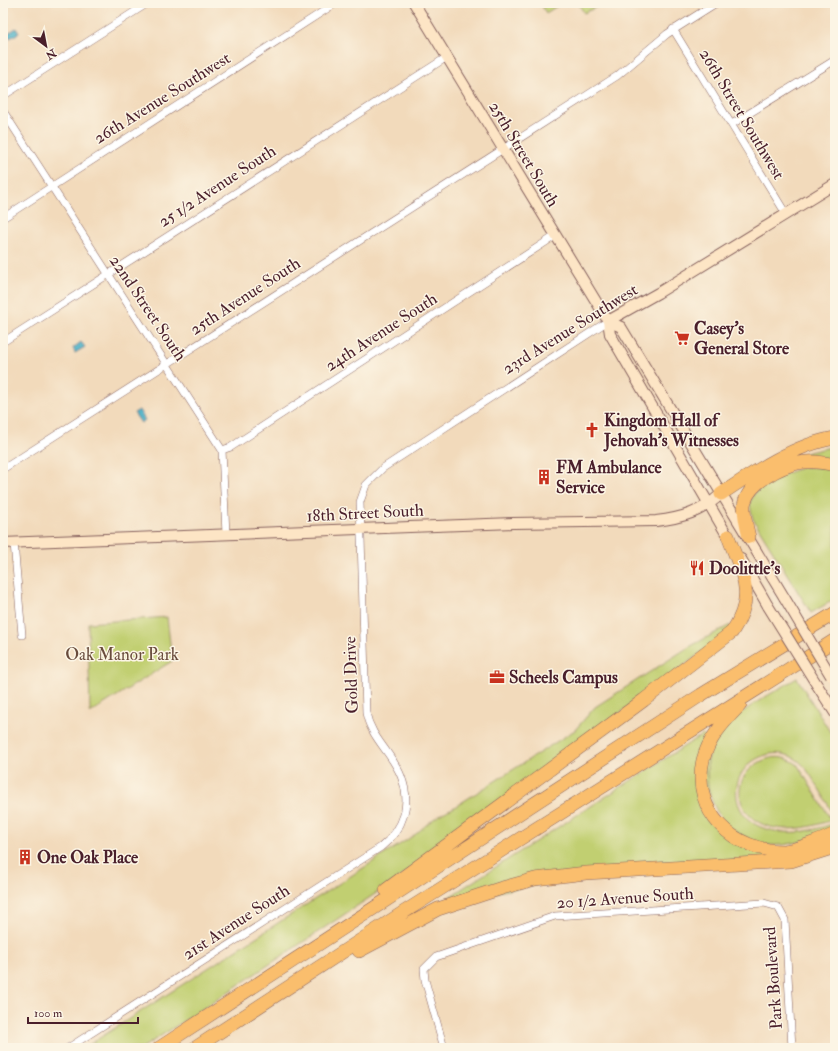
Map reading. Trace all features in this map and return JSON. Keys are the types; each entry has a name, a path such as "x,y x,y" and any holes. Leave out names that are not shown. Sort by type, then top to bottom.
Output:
{"highway":[{"path":"721,494 787,454 808,445 835,438"},
{"path":"749,537 744,502 750,490 757,484 781,469 798,463 813,461 835,465"},
{"path":"297,958 344,921 638,705 732,632 740,619 746,602 746,592 744,580 728,536"},
{"path":"159,1048 562,787 701,695 832,614"},
{"path":"195,1048 835,640"},
{"path":"750,694 715,733 704,760 702,786 707,805 718,824 736,839 756,848 784,851 835,834"},
{"path":"283,991 438,909 535,879 586,873 791,861 835,847"}],"main road":[{"name":"25th Street South","path":"414,3 608,321 610,334 768,606 835,714"},
{"name":"23rd Avenue Southwest","path":"608,321 835,184"},
{"name":"25th Street South","path":"608,321 621,327 721,494 749,537 833,679"},
{"name":"18th Street South","path":"3,543 520,522 656,521 692,514 710,505 721,494"}],"street":[{"path":"3,96 148,3"},
{"name":"26th Avenue Southwest","path":"3,218 336,3"},
{"name":"25th Avenue South","path":"3,469 502,148 617,76 673,29 716,3"},
{"name":"26th Street Southwest","path":"673,29 786,214"},
{"name":"25 1/2 Avenue South","path":"3,342 107,274 447,58"},
{"path":"732,124 835,60"},
{"name":"22nd Street South","path":"3,111 222,450 226,534"},
{"name":"24th Avenue South","path":"222,450 243,439 555,236"},
{"name":"23rd Avenue Southwest","path":"360,529 360,502 366,485 380,470 608,321"},
{"name":"Gold Drive","path":"360,529 366,713 368,724 401,776 405,792 405,810"},
{"path":"14,543 22,635"},
{"name":"21st Avenue South","path":"68,1048 381,847 396,833 405,810"},
{"name":"Park Boulevard","path":"732,906 772,904 778,907 785,920 792,1048"},
{"name":"20 1/2 Avenue South","path":"444,1048 424,980 424,969 436,957 475,942 555,916 732,906"}],"green space":[{"path":"540,3 562,3 546,13"},
{"path":"578,3 605,3 584,13"},
{"path":"835,446 835,459 789,460 810,452"},
{"path":"803,467 835,468 835,599 811,613 753,519 750,505 754,494 759,489 773,479"},
{"name":"Oak Manor Park","path":"167,617 172,661 90,713 88,623"},
{"path":"730,625 730,631 399,878 213,1002 142,1048 84,1048 416,834 438,816 575,730 595,707 689,647"},
{"path":"797,678 835,740 835,819 812,826 787,829 771,827 759,823 750,816 744,808 740,798 740,788 743,779 750,770 760,762 769,758 778,757 788,759 797,764 830,818 834,816 824,797 805,768 802,764 790,756 776,753 766,755 753,761 744,770 738,781 736,793 744,815 754,823 767,829 784,832 801,832 835,823 835,831 785,845 765,845 737,833 727,825 719,815 709,792 707,767 714,743 721,732 730,723 751,706"},
{"path":"702,735 707,738 708,814 774,855 774,859 621,867 450,902 449,897"}],"water":[{"path":"16,28 19,33 10,38 7,34"},
{"path":"81,342 85,347 75,353 73,348"},
{"path":"139,410 145,420 141,423 134,413"}],"place":[{"name":"Casey's General Store","path":"682,338"},
{"name":"Kingdom Hall of Jehovah's Witnesses","path":"592,430"},
{"name":"FM Ambulance Service","path":"544,477"},
{"name":"Doolittle's","path":"697,568"},
{"name":"Scheels Campus","path":"497,677"},
{"name":"One Oak Place","path":"25,857"}]}
